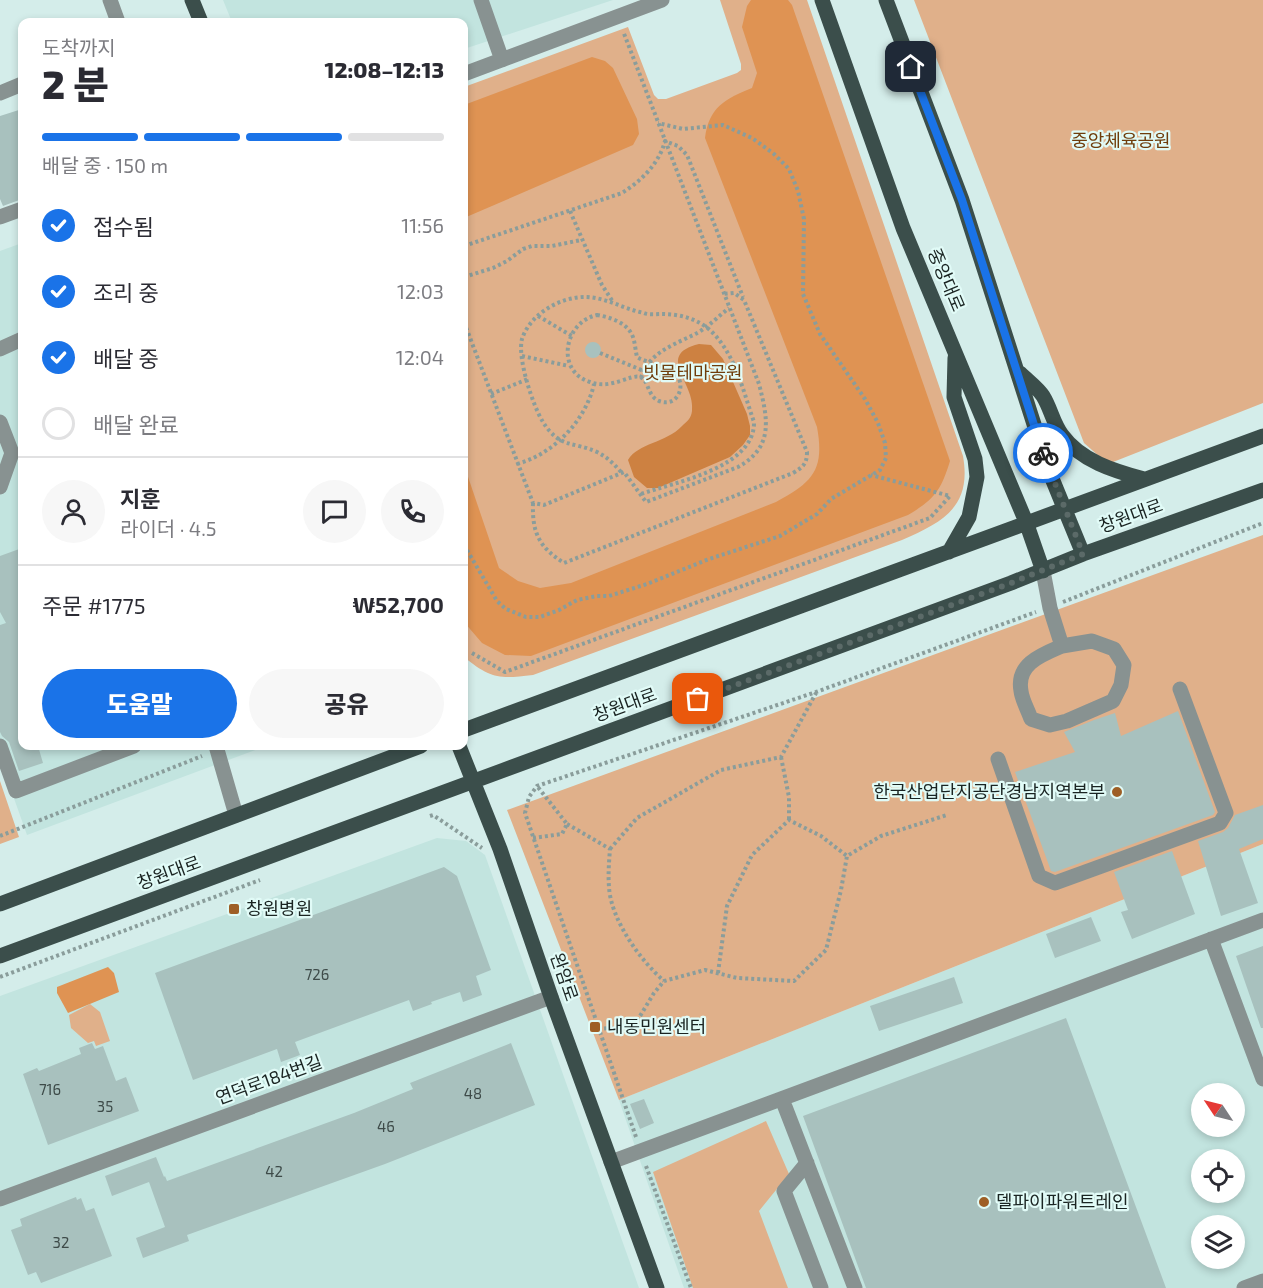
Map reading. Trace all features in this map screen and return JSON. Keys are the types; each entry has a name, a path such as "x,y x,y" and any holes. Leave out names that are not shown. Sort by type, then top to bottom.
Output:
{"main road":[{"path":"192,0 199,18"},
{"name":"중앙대로","path":"822,0 903,228 1026,522 1043,571"},
{"name":"중앙대로","path":"886,0 962,200 1049,471 1083,554"},
{"path":"949,552 969,517 977,477 975,459 954,397 955,352"},
{"path":"1017,369 1043,396 1057,426 1072,446 1098,464 1116,472 1144,479"},
{"name":"창원대로","path":"468,729 1263,436"},
{"name":"창원대로","path":"0,956 1043,571 1083,554 1263,490"},
{"name":"창원대로","path":"0,904 410,750"},
{"name":"완암로","path":"461,750 500,849 550,997 657,1288"}],"street":[{"path":"110,0 117,18"},
{"path":"481,0 502,60"},
{"path":"468,73 662,0"},
{"path":"0,93 18,86"},
{"path":"0,217 18,210"},
{"path":"0,349 18,341"},
{"path":"0,422 12,453 0,486"},
{"path":"1043,571 1050,608 1062,646"},
{"path":"1092,641 1114,649 1124,665 1121,685 1113,701 1067,721 1050,725 1031,719 1021,691 1022,674 1033,659 1062,646 1092,641"},
{"path":"998,759 1039,876 1055,884 1220,823 1226,813 1180,688"},
{"path":"0,746 16,791 124,750"},
{"path":"218,750 236,815"},
{"path":"611,1162 1263,920"},
{"path":"1211,939 1263,1079"},
{"name":"연덕로184번길","path":"0,1199 550,997"},
{"path":"782,1099 855,1288"},
{"path":"807,1163 784,1191 820,1288"},
{"path":"1244,1288 1263,1281"}],"path":[{"path":"618,16 759,384 764,403 766,433 762,445 747,462 646,502 627,474 621,472 606,457 559,440 553,436 543,421 522,356 523,339 538,316 548,308 576,297 597,298 645,314 675,314 706,328 729,353 754,422 751,441 742,452 715,469 641,494"},
{"path":"468,552 496,601 506,609 526,617 540,617 578,600 609,596 647,584 709,559 780,536 817,514 831,499 880,470 886,458 885,443 878,423 865,399 820,334 803,294 804,219 798,192 789,169 774,154 752,138 723,125 683,129 658,123"},
{"path":"468,245 622,193 640,180 657,160 665,141"},
{"path":"468,333 533,503 534,529 545,549 564,563 794,473 803,467 807,461 807,452 687,155 678,146 665,141"},
{"path":"570,211 602,285 614,303"},
{"path":"468,276 507,261 523,249 532,246 552,246 581,240"},
{"path":"723,294 734,292 744,300"},
{"path":"641,378 655,355 706,328 729,308"},
{"path":"597,315 607,317 626,327 632,334 637,357 649,363 675,372 679,379 680,394 674,400 668,403 660,402 650,394 645,381 641,378 636,377 614,384 594,384 579,377 570,366 566,354 567,345 584,320 597,315"},
{"path":"538,316 572,336"},
{"path":"600,353 644,371"},
{"path":"522,356 570,366"},
{"path":"491,394 528,379"},
{"path":"517,464 537,458 559,440 581,416 589,403 594,384"},
{"path":"533,503 544,505 621,472"},
{"path":"472,653 505,672 930,518 950,496 870,475"},
{"path":"1050,608 1263,523"},
{"path":"691,1288 641,1152 533,838 525,813 529,796 537,786 816,692 1020,617"},
{"path":"718,973 727,906 752,855 789,820 789,797 781,757 816,692"},
{"path":"0,836 212,750"},
{"path":"664,981 650,969 618,922 609,889 609,849 637,818 721,770 781,757"},
{"path":"537,786 567,824 609,849"},
{"path":"422,820 433,815 487,852"},
{"path":"598,1029 633,1026 664,981 705,970 737,978 794,981 826,950 847,856 880,836 947,815"},
{"path":"789,820 820,836 847,856"},
{"path":"533,838 562,834 567,824"},
{"path":"0,977 266,878"}],"shaded area":[{"path":"223,0 613,0 468,48 468,18 230,18"},
{"path":"751,0 788,0 792,5 950,461 947,471 940,487 931,499 908,515 531,656 505,655 482,643 468,627 468,477 499,568 518,581 540,588 571,583 776,502 807,481 817,465 819,442 817,427 705,138 707,127 715,111 726,100 752,88 757,73 742,27 747,6"},
{"path":"592,57 605,61 613,68 637,119 639,134 633,145 468,216 468,104"},
{"path":"18,244 18,750 255,750 27,835 0,759 0,251"},
{"path":"699,344 711,345 723,359 747,414 750,435 730,457 658,488 647,488 634,477 628,460 638,450 675,432 690,418 692,401 678,363 679,355 686,349"},
{"path":"437,838 466,841 485,855 639,1288 0,1288 0,996"},
{"path":"1263,844 1263,1288 684,1288 619,1100"},
{"path":"108,967 114,973 119,992 68,1013 57,993 57,987"}],"green space":[{"name":"빗물테마공원","path":"720,0 807,0 963,456 965,474 958,500 942,519 902,540 533,675 503,677 481,670 468,660 468,86 628,27 654,95 658,99 666,99 737,73 741,70"},
{"name":"중앙체육공원","path":"914,0 1263,0 1263,403 1108,464 1084,443"},
{"path":"1263,535 1263,844 619,1100 507,810"},
{"path":"0,781 19,837 0,844"},
{"path":"90,1004 100,1012 110,1041 96,1046 94,1041 88,1043 71,1028 69,1015"},
{"path":"766,1121 789,1174 759,1211 788,1288 693,1288 653,1172"}],"building":[{"path":"18,110 18,200 3,206 0,199 0,116"},
{"path":"593,342 599,344 601,350 599,356 593,358 587,356 585,350 587,344"},
{"path":"18,549 18,750 39,750 43,763 19,771 9,742 0,732 0,625 6,623 0,612 0,556"},
{"name":"한국산업단지공단경남지역본부","path":"1178,711 1215,812 1213,815 1055,872 1051,871 1015,772 1075,752 1064,732 1094,720 1115,713 1121,736"},
{"path":"1263,805 1263,839 1239,849 1258,903 1221,916 1198,841 1223,832 1235,815"},
{"path":"1172,851 1195,914 1132,939 1121,912 1128,910 1114,872"},
{"path":"444,867 457,876 491,970 476,976 482,995 463,1002 460,992 413,1011 409,1000 295,1042 300,1055 281,1062 277,1049 193,1080 155,973"},
{"path":"1091,917 1101,941 1055,958 1046,934"},
{"path":"1263,946 1263,1028 1261,1028 1236,956"},
{"path":"954,977 963,1003 879,1031 870,1006"},
{"name":"델파이파워트레인","path":"1066,1018 1166,1288 866,1288 803,1116"},
{"path":"92,1043 95,1049 103,1046 116,1081 126,1077 139,1111 48,1145 23,1074 37,1068 39,1071 81,1054 79,1048"},
{"path":"511,1043 535,1105 385,1164 187,1235 189,1241 143,1258 136,1238 165,1227 149,1182 112,1196 105,1176 156,1157 167,1181 354,1113 413,1089 410,1083"},
{"path":"644,1099 654,1123 640,1129 630,1104"},
{"path":"76,1197 77,1200 81,1198 86,1211 94,1208 112,1256 41,1283 36,1272 28,1275 11,1230 22,1226 20,1219"}],"way so far":[{"path":"698,699 1043,571 1083,554 1043,453"}],"place":[{"name":"한국산업단지공단경남지역본부","path":"1117,792"},
{"name":"창원병원","path":"234,909"},
{"name":"내동민원센터","path":"595,1027"},
{"name":"델파이파워트레인","path":"984,1202"}],"route":[{"path":"911,67 962,200 1043,453"}]}
